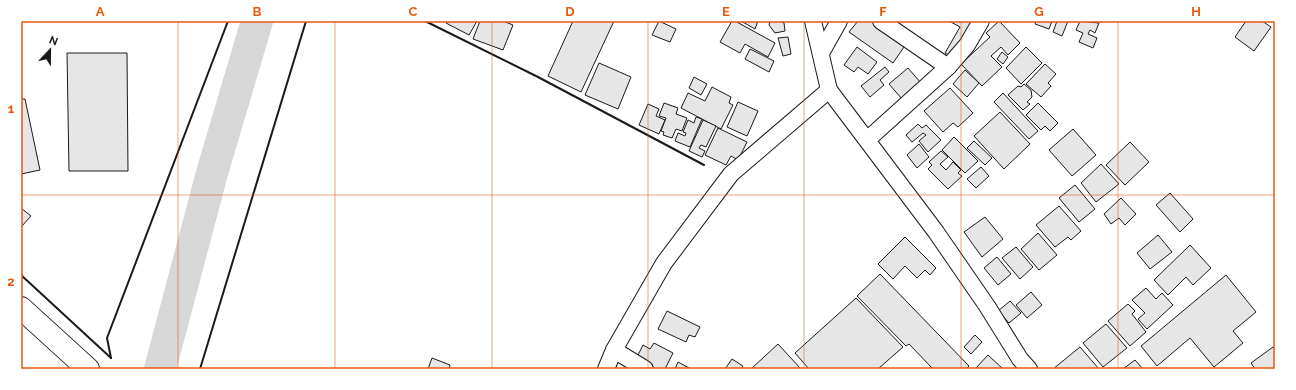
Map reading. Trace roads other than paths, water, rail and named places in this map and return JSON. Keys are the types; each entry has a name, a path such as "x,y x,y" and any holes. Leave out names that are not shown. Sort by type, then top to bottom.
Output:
{"main road":[{"path":"21,308 88,369"}],"street":[{"path":"813,21 829,90 936,232 987,306 1020,359 1029,369"},
{"path":"821,53 839,21"},
{"path":"881,21 948,67"},
{"path":"867,140 948,67 967,45 981,21"},
{"path":"606,369 614,350 664,263 731,174 829,90"},
{"path":"614,350 645,369"}],"waterway":[{"path":"160,369 212,173 257,21"}]}
